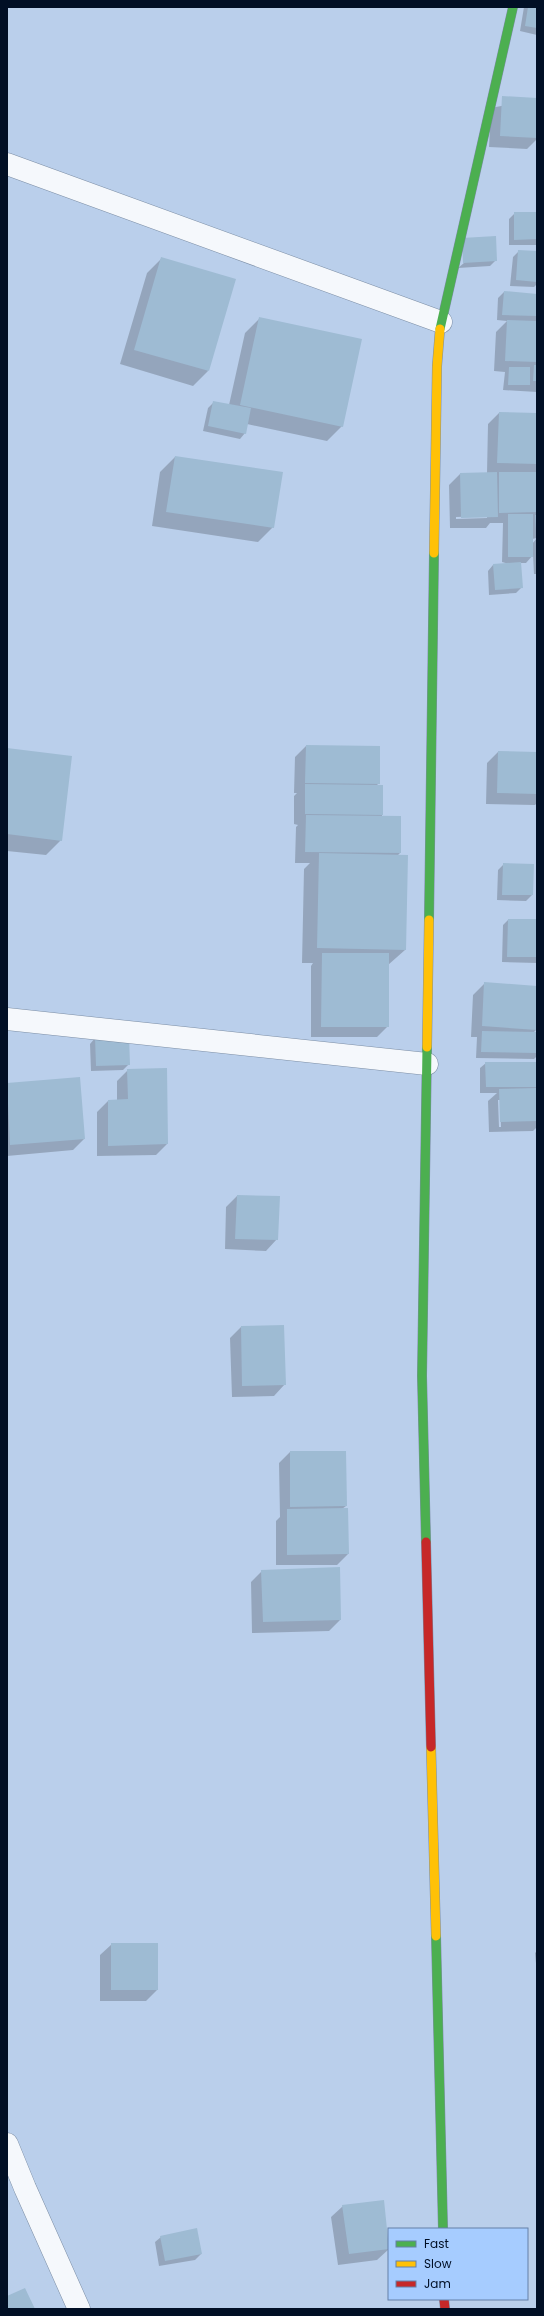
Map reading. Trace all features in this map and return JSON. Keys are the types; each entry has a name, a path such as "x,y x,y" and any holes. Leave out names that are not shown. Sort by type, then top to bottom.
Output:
{"street":[{"path":"443,2228 422,1376 437,374 441,322 513,7"},
{"path":"7,164 441,322"},
{"path":"7,1019 427,1064"},
{"path":"7,2144 24,2188 79,2309"}],"building":[{"path":"528,7 537,7 537,28 525,26"},
{"path":"502,96 537,98 537,138 500,136"},
{"path":"514,212 537,212 537,239 514,240"},
{"path":"496,236 497,261 463,263 462,238"},
{"path":"518,250 537,251 537,282 516,280"},
{"path":"161,257 236,279 209,371 134,350"},
{"path":"504,291 537,294 537,316 502,315"},
{"path":"259,317 362,339 343,427 240,405"},
{"path":"507,320 537,321 537,362 505,361"},
{"path":"534,365 537,365 537,381 533,381"},
{"path":"509,367 530,367 530,385 508,385"},
{"path":"213,401 251,408 246,434 208,426"},
{"path":"499,412 537,413 537,464 497,463"},
{"path":"175,456 283,472 274,528 166,512"},
{"path":"497,472 498,517 461,518 460,473"},
{"path":"499,472 537,472 537,512 499,513"},
{"path":"508,514 533,514 533,557 508,557"},
{"path":"535,515 537,515 537,531 536,531"},
{"path":"521,562 523,588 495,590 493,564"},
{"path":"306,745 380,746 380,784 305,783"},
{"path":"7,748 72,756 62,841 7,834"},
{"path":"498,751 537,752 537,794 497,793"},
{"path":"305,784 383,785 383,815 305,814"},
{"path":"306,815 401,816 401,853 305,852"},
{"path":"319,853 408,855 406,950 317,948"},
{"path":"503,863 534,864 533,895 502,895"},
{"path":"508,919 537,919 537,957 507,957"},
{"path":"322,953 389,953 389,1027 321,1027"},
{"path":"484,982 537,986 537,1030 482,1026"},
{"path":"482,1031 537,1032 537,1053 481,1052"},
{"path":"129,1036 130,1065 96,1066 95,1037"},
{"path":"485,1062 537,1062 537,1087 486,1087"},
{"path":"167,1068 168,1144 108,1146 108,1100 128,1099 127,1069"},
{"path":"80,1077 85,1139 10,1145 7,1083"},
{"path":"537,1088 537,1121 500,1122 499,1089"},
{"path":"237,1195 280,1196 278,1240 235,1239"},
{"path":"284,1325 286,1385 242,1386 241,1326"},
{"path":"290,1451 346,1451 347,1506 290,1507"},
{"path":"348,1508 349,1554 287,1555 287,1509"},
{"path":"340,1567 341,1620 263,1622 261,1570"},
{"path":"111,1943 158,1943 158,1990 111,1990"},
{"path":"384,2200 388,2249 349,2254 342,2205"},
{"path":"197,2228 202,2254 165,2261 160,2236"},
{"path":"25,2288 35,2309 7,2309 7,2296"}],"traffic: fast":[{"path":"440,329 513,7"},
{"path":"429,920 434,553"},
{"path":"426,1542 422,1376 427,1047"},
{"path":"436,1936 443,2228"}],"traffic: slow":[{"path":"434,553 437,366 440,329"},
{"path":"427,1047 429,920"},
{"path":"431,1747 436,1936"}],"traffic: jam":[{"path":"426,1542 431,1747"},
{"path":"444,2300 445,2309"}]}
